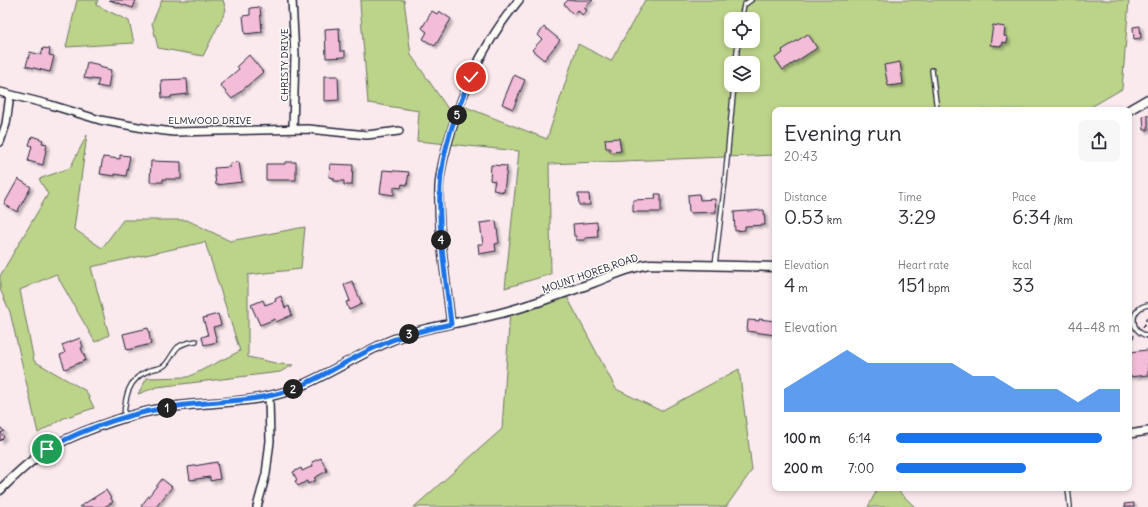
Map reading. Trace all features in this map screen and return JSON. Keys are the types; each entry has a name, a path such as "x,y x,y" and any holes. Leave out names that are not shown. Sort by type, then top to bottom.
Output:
{"street":[{"name":"CHRISTY DRIVE","path":"292,0 295,55 293,129"},
{"path":"451,324 440,230 440,187 444,154 464,93 471,77 505,17 519,0"},
{"name":"ELMWOOD DRIVE","path":"0,92 100,120 174,132 308,129 367,135 399,131"},
{"path":"0,142 6,124 10,95"},
{"path":"1132,108 1148,99"},
{"name":"MOUNT HOREB ROAD","path":"0,490 47,449 63,440 124,418 150,410 269,397 300,386 376,347 416,332 510,311 565,293 638,266 651,264 772,267"},
{"path":"257,507 266,474 270,441 269,397"},
{"path":"1132,434 1148,431"}],"lane":[{"path":"742,12 744,5 751,0"},
{"path":"932,70 937,107"},
{"path":"715,265 733,92"},
{"path":"1148,305 1140,308 1136,312 1134,322 1138,332 1148,336"},
{"path":"124,418 126,394 134,380 149,370 161,368 166,365 178,347 196,341"},
{"path":"1068,491 1070,507"}],"green space":[{"path":"77,0 98,0 96,5 129,21 134,43 66,47"},
{"path":"162,0 223,0 226,10 203,56 158,48 152,23"},
{"path":"361,0 404,0 411,55 453,116 458,104 547,139 578,44 611,61 645,0 1129,0 1122,89 1091,107 772,107 772,155 549,164 551,274 505,288 519,151 417,141 419,111 368,103 360,4"},
{"path":"87,135 74,229 102,248 123,220 187,220 230,241 305,227 301,269 248,275 248,357 280,364 293,365 280,372 157,387 138,394 147,378 188,377 240,351 205,242 91,267 109,335 95,342 56,274 20,290 34,361 86,391 94,408 64,418 38,433 10,312 0,289 0,276 48,194 39,179 70,168"},
{"path":"565,293 616,389 661,411 739,369 752,470 726,507 414,507 502,429 510,311"},
{"path":"876,491 898,491 915,507 868,507"}],"building":[{"path":"109,0 136,0 133,8"},
{"path":"568,0 593,0 584,8 587,10 582,15 578,10 573,14 564,4"},
{"path":"260,7 262,32 245,34 243,16 250,15 250,8"},
{"path":"432,11 437,14 439,11 451,19 435,46 423,39 427,32 422,28"},
{"path":"993,25 1005,27 1004,36 1008,37 1007,43 1003,42 1002,46 990,45"},
{"path":"1140,26 1141,38 1134,39 1133,27"},
{"path":"544,27 560,40 544,60 532,50 542,39 538,35"},
{"path":"339,28 340,51 345,51 345,57 326,58 325,29"},
{"path":"808,34 817,48 783,70 775,58 783,53 782,50"},
{"path":"43,48 50,49 49,55 54,56 50,72 26,66 30,52 41,55"},
{"path":"249,55 263,72 232,99 220,85 239,69 237,66"},
{"path":"87,62 100,65 99,67 111,70 108,88 97,86 99,80 84,78"},
{"path":"900,62 903,84 888,86 884,65"},
{"path":"514,75 525,80 513,109 502,104"},
{"path":"324,76 338,76 339,100 324,101"},
{"path":"187,79 188,94 171,96 171,98 162,98 161,80"},
{"path":"1148,115 1148,130 1144,130 1143,116"},
{"path":"32,136 43,140 42,143 47,144 43,165 28,161 32,146 29,145"},
{"path":"619,138 621,151 610,152 610,148 606,148 605,139"},
{"path":"120,155 130,156 126,176 100,174 103,157 120,159"},
{"path":"151,161 181,162 181,179 163,179 163,182 150,182"},
{"path":"239,162 242,182 216,185 214,168 230,167 230,163"},
{"path":"285,162 296,162 296,180 266,180 266,164 285,164"},
{"path":"330,164 353,165 352,185 344,185 344,181 334,181 334,178 329,177"},
{"path":"491,165 507,166 504,192 493,190 495,181 490,180"},
{"path":"383,170 409,172 407,185 402,184 401,188 394,187 394,195 380,193"},
{"path":"18,179 31,187 17,212 4,204"},
{"path":"578,194 589,194 590,205 579,205"},
{"path":"655,194 661,194 661,212 633,212 633,200 656,199"},
{"path":"699,194 700,200 715,199 716,212 689,213 688,195"},
{"path":"764,210 765,225 745,226 745,230 735,231 734,212"},
{"path":"496,221 499,243 495,244 496,251 479,254 478,244 483,244 480,223"},
{"path":"597,222 598,237 585,238 585,240 576,240 576,236 574,236 573,224"},
{"path":"352,281 362,304 349,310 346,302 350,301 344,285"},
{"path":"281,296 285,308 289,306 292,315 276,322 275,319 260,325 251,305 263,300 265,305 276,301 275,299"},
{"path":"218,314 221,325 213,327 217,342 204,345 202,337 208,335 203,318"},
{"path":"759,319 772,321 772,335 747,331 748,320 759,321"},
{"path":"148,328 151,344 127,350 123,334"},
{"path":"80,338 83,347 81,348 86,360 65,369 60,355 65,353 62,345"},
{"path":"1148,350 1148,375 1132,377 1132,352"},
{"path":"0,427 4,431 1,433 4,437 0,441"},
{"path":"321,458 327,471 314,478 316,480 308,484 307,481 298,486 293,472 301,468 302,471 313,466 312,462"},
{"path":"217,462 220,479 210,481 210,477 190,480 188,467"},
{"path":"162,479 172,487 156,507 141,506"},
{"path":"106,490 113,502 104,507 79,507"},
{"path":"1134,503 1134,507 1125,507 1124,504"}],"route":[{"path":"47,449 63,440 101,425 150,410 186,405 249,400 269,397 286,392 307,383 376,347 405,335 451,324 440,230 440,187 444,154 464,93 471,77"}]}
